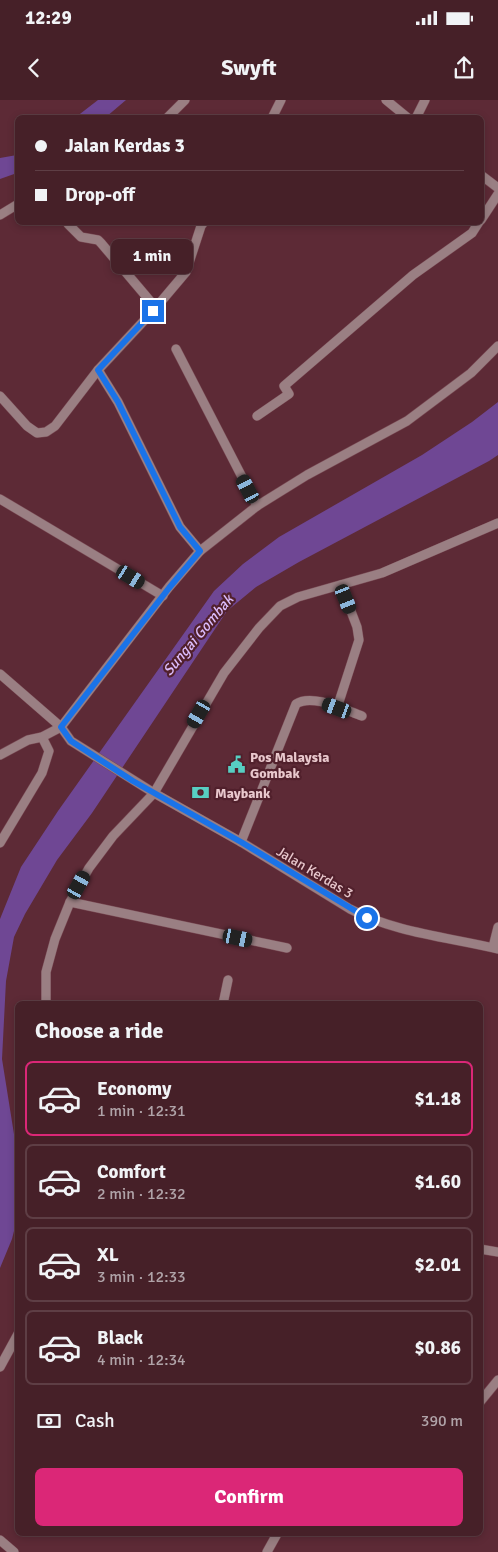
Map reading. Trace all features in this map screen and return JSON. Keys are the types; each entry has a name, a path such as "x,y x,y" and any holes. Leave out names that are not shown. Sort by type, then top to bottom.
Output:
{"street":[{"path":"170,115 185,100"},
{"path":"274,115 281,100"},
{"path":"386,100 404,115"},
{"path":"418,115 425,100"},
{"path":"484,177 498,188"},
{"path":"484,215 498,194"},
{"path":"0,215 15,206"},
{"path":"69,225 81,237 98,240 156,308"},
{"path":"0,396 27,426 37,433 46,432 55,426 98,370 156,308 186,272 202,225"},
{"path":"257,416 289,394 284,386 413,276 472,233 477,225"},
{"path":"0,755 28,740 42,737 61,727 200,551 257,506 307,475 407,421 471,373 498,346"},
{"path":"176,349 257,506"},
{"path":"98,370 118,402 180,527 200,551"},
{"path":"0,499 163,596"},
{"path":"46,1001 46,972 70,902 102,849 154,794 224,673 259,628 280,606 298,597 382,573 498,522"},
{"path":"337,708 359,640 357,627 341,585"},
{"path":"0,674 61,727"},
{"path":"241,842 296,704 302,700 314,699 362,716"},
{"name":"Jalan Kerdas 3","path":"61,727 71,741 133,781 241,842 367,918 386,925 495,948"},
{"path":"0,843 42,773 49,751 42,737"},
{"path":"70,902 287,948"},
{"path":"495,948 498,927"},
{"path":"224,1001 228,980"},
{"path":"483,1249 498,1252"},
{"path":"0,1367 15,1340"},
{"path":"483,1398 498,1380"},
{"path":"267,1552 276,1536"},
{"path":"0,1540 14,1552"}],"water":[{"path":"98,100 126,100 108,115 79,115"},
{"path":"15,155 15,174 0,179 0,158"},
{"name":"Sungai Gombak","path":"498,402 498,455 299,562 256,587 227,611 92,813 57,860 25,914 14,937 6,981 2,1059 15,1140 15,1227 0,1268 0,919 21,867 58,811 214,591 243,564 279,537 422,455 472,422"}],"place":[{"name":"Pos Malaysia Gombak","path":"236,765"},
{"name":"Maybank","path":"201,793"}],"route":[{"path":"153,311 98,370 118,402 180,527 200,551 61,727 71,741 133,781 241,842 367,918"}]}
